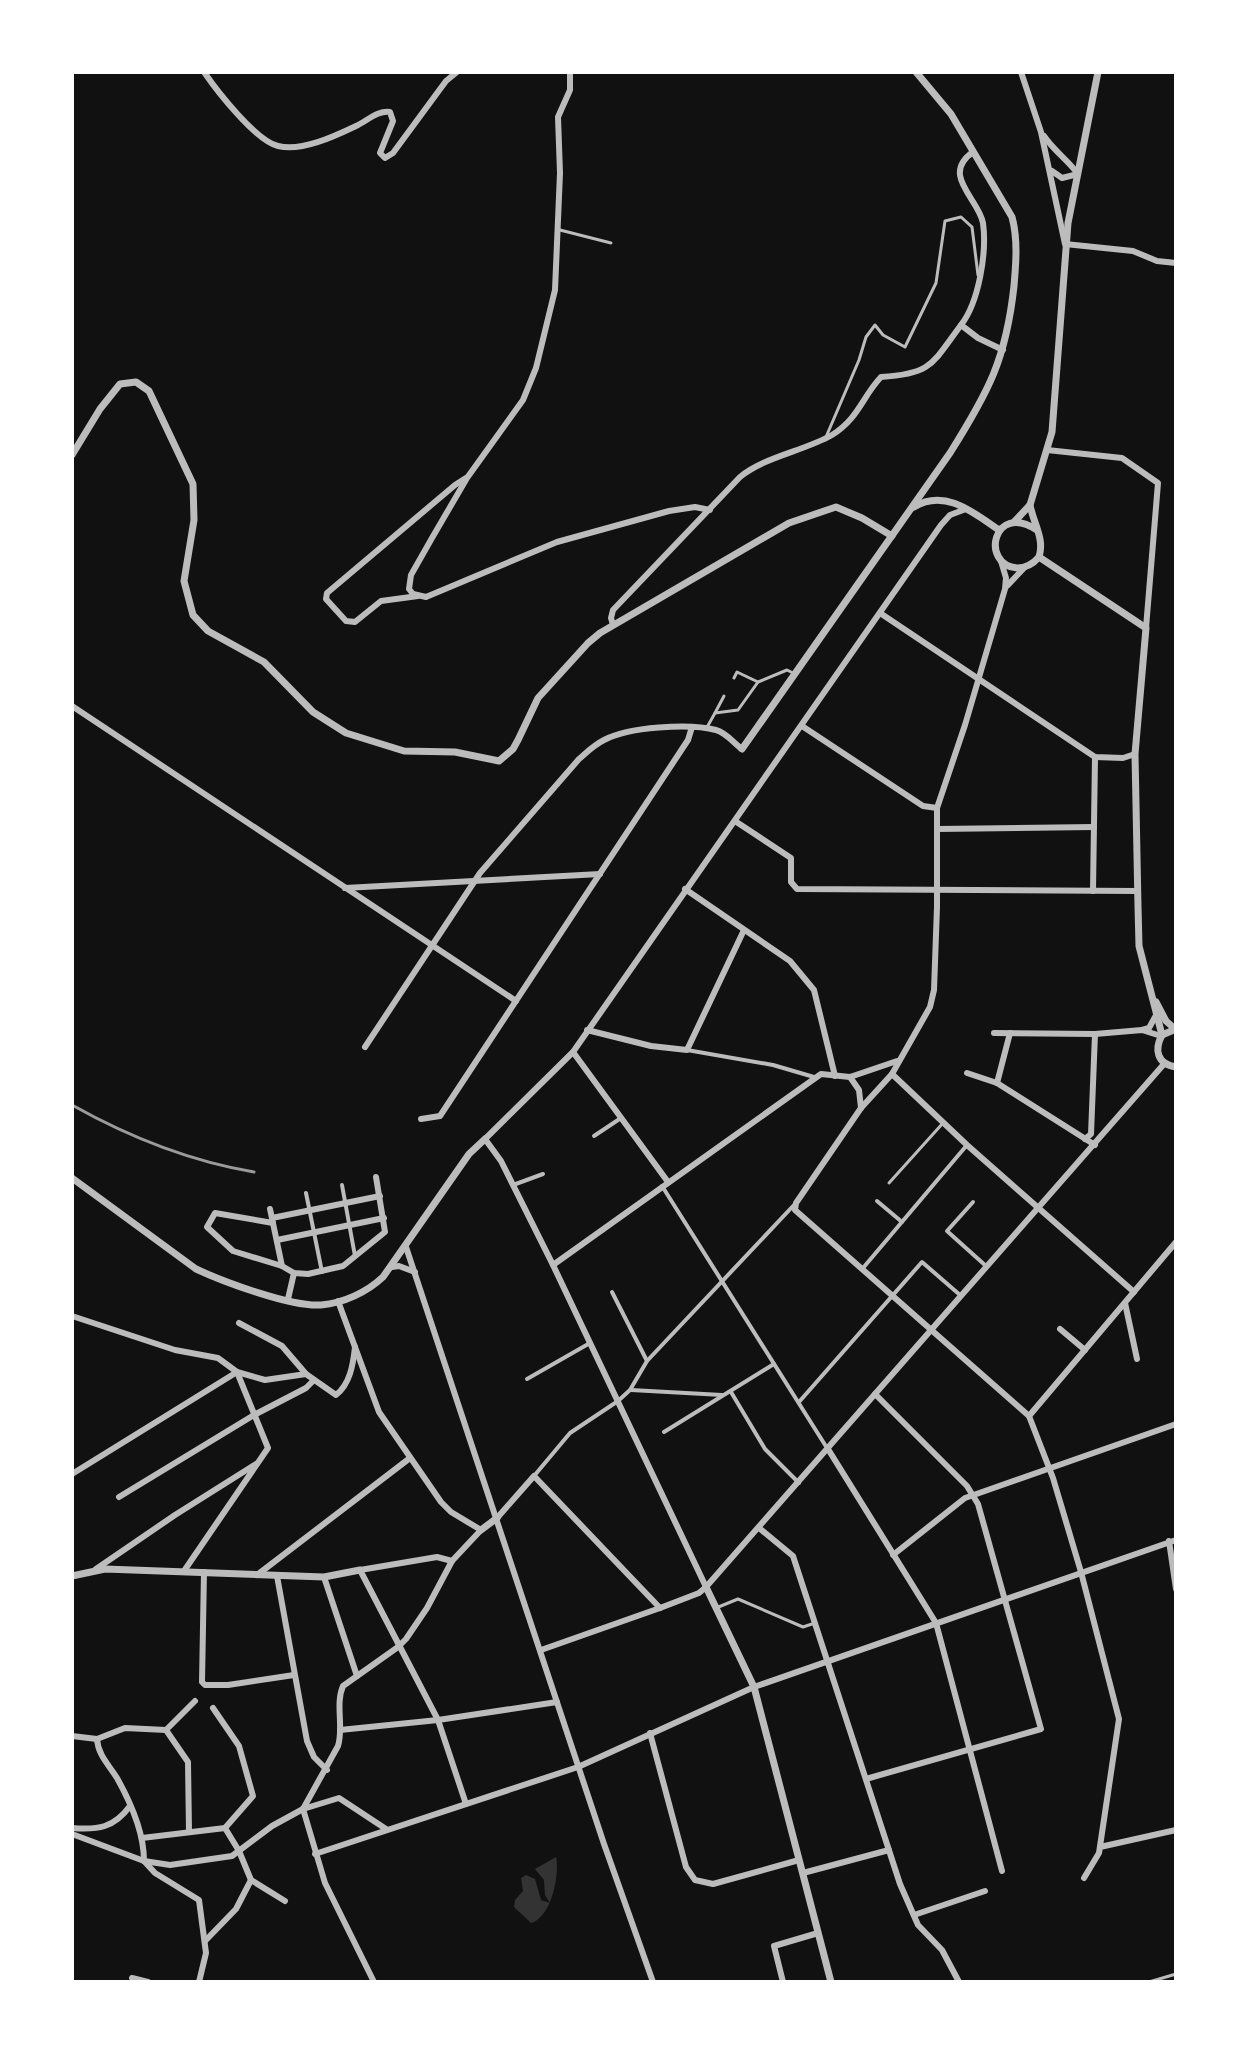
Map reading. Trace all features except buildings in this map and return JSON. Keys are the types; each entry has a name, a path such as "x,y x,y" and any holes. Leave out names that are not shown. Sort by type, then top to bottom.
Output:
{"street":[{"path":"204,72 243,120 280,147 312,143 355,127 381,112 390,112 393,121 380,153 385,158 393,153 446,81 457,72"},
{"path":"418,596 409,589 411,575 467,478 530,387 555,290 560,173 558,117 570,90 570,72"},
{"path":"365,1047 475,881 579,759 593,747 607,738 635,731 692,727 718,731 742,749 913,508 981,405 1004,350 1009,328 1015,274 1015,229 1012,217 951,114 916,72"},
{"path":"1021,72 1041,132 1065,244"},
{"path":"374,1982 325,1883 303,1809 338,1746 341,1690 398,1647 427,1608 452,1561 497,1518 570,1433 630,1390 647,1361 796,1203 861,1108 892,1074 930,1007 934,990 937,808 1005,589 1006,578 995,550 995,539 999,530 1015,521 1030,505 1052,432 1065,244 1098,72"},
{"path":"1041,132 1078,174"},
{"path":"1061,157 1069,158 1083,149"},
{"path":"613,625 613,610 751,468 825,438 857,413 881,377 901,377 925,369 961,325 971,311 979,279 983,222 960,175 964,161 973,152"},
{"path":"1050,168 1062,178 1078,174"},
{"path":"1065,244 1133,251 1157,261 1176,263"},
{"path":"961,325 978,338 1004,350"},
{"path":"72,455 100,409 120,384 136,382 149,391 193,484 194,520 184,571 187,600 193,615 208,631 264,662 313,712 336,728 357,737 414,752 455,752 499,761 518,740 538,698 588,643 613,625 789,523 836,507 892,536"},
{"path":"1047,450 1122,458 1158,483 1135,754 1137,891 1139,946 1161,1035 1156,1046 1158,1056 1164,1064 1176,1067"},
{"path":"467,478 327,593 326,599 346,621 355,622 381,601 433,594 557,542 669,511 695,507 710,510"},
{"path":"928,483 934,499"},
{"path":"913,508 934,499 950,501 999,530"},
{"path":"1005,589 1011,579 1039,557 1041,538 1030,505"},
{"path":"72,1178 196,1269 219,1280 318,1305 365,1291 392,1267 469,1154 573,1052 941,525 950,515 966,509"},
{"path":"1015,521 1025,522 1037,530"},
{"path":"1039,557 1146,628"},
{"path":"1001,561 1012,568 1025,568"},
{"path":"880,613 1095,757 1123,758 1135,754"},
{"path":"72,706 516,1001"},
{"path":"802,726 923,806 937,808"},
{"path":"421,1119 440,1116 688,740 692,727"},
{"path":"731,739 748,738"},
{"path":"1093,891 1095,757"},
{"path":"735,821 791,858 791,882 797,889 1137,891"},
{"path":"937,829 1094,827"},
{"path":"345,888 600,874"},
{"path":"685,889 790,961 814,990 835,1076"},
{"path":"687,1050 744,930"},
{"path":"1142,1030 1161,1035 1176,1029 1166,1021 1151,992"},
{"path":"994,1033 1095,1034 1142,1030 1149,1028 1155,1017"},
{"path":"587,1030 651,1046 747,1060 818,1076 850,1077 899,1060"},
{"path":"997,1083 1010,1033"},
{"path":"1085,1139 1092,1128 1095,1034"},
{"path":"573,1052 665,1184 722,1281 936,1623 1002,1871"},
{"path":"541,1650 660,1608 699,1593 706,1587 1164,1064"},
{"path":"967,1073 997,1083 1095,1145"},
{"path":"892,1074 967,1145 1134,1292"},
{"path":"553,1265 818,1076"},
{"path":"850,1077 859,1090 861,1108"},
{"path":"594,1136 621,1118"},
{"path":"1092,1128 1094,1132 1105,1133"},
{"path":"485,1139 501,1161 553,1265 754,1687 831,1982"},
{"path":"861,1270 967,1145"},
{"path":"513,1185 543,1174"},
{"path":"376,1177 380,1196 384,1218 385,1232 356,1259 343,1266 308,1274 294,1273 282,1266 233,1251 207,1227 215,1213 273,1221 380,1196"},
{"path":"342,1185 356,1259"},
{"path":"306,1193 322,1272"},
{"path":"877,1201 902,1222"},
{"path":"973,1202 947,1231 988,1267"},
{"path":"796,1203 798,1215 1029,1416 1081,1572 1119,1719 1100,1847 1084,1878"},
{"path":"270,1209 282,1266"},
{"path":"277,1240 384,1218"},
{"path":"1029,1416 1175,1244"},
{"path":"406,1247 578,1767 653,1982"},
{"path":"799,1402 922,1262 962,1297"},
{"path":"392,1267 399,1266 415,1272"},
{"path":"288,1299 294,1273"},
{"path":"612,1292 647,1361"},
{"path":"338,1301 379,1412 441,1502 451,1512 481,1530"},
{"path":"1125,1303 1137,1359"},
{"path":"72,1316 175,1350 218,1358 237,1372 265,1380 306,1374"},
{"path":"239,1323 282,1346 306,1374 338,1395 352,1369 355,1343"},
{"path":"1060,1329 1085,1350"},
{"path":"527,1379 590,1343"},
{"path":"664,1432 774,1363"},
{"path":"184,1571 259,1463 268,1445 237,1372"},
{"path":"72,1474 237,1372"},
{"path":"119,1497 254,1415 306,1388 314,1380"},
{"path":"630,1390 724,1395"},
{"path":"732,1390 731,1396 765,1449 799,1483"},
{"path":"866,1779 1041,1729 978,1504 967,1486 875,1394"},
{"path":"893,1555 965,1498 1176,1424"},
{"path":"257,1575 410,1458"},
{"path":"96,1569 259,1463"},
{"path":"534,1476 660,1608"},
{"path":"759,1528 793,1556 900,1884 918,1925 942,1950 959,1982"},
{"path":"1176,1533 1172,1540 1176,1589"},
{"path":"315,1854 578,1767 754,1687 1172,1540"},
{"path":"72,1576 96,1569 324,1577 437,1557 452,1561"},
{"path":"360,1570 438,1720 466,1804"},
{"path":"204,1572 202,1682 205,1685 228,1685 294,1675"},
{"path":"277,1576 307,1741 314,1757 327,1770"},
{"path":"324,1577 357,1676"},
{"path":"72,1736 97,1739 125,1728 166,1730 195,1701"},
{"path":"340,1730 438,1720 557,1702"},
{"path":"142,1838 225,1828 253,1796 239,1746 213,1708"},
{"path":"166,1730 188,1762 189,1832"},
{"path":"650,1733 686,1867 695,1880 713,1884 799,1860"},
{"path":"97,1739 99,1752 130,1806 142,1838 144,1861 155,1873 199,1900 206,1953 199,1982"},
{"path":"72,1834 144,1861 170,1865 232,1856 272,1826 303,1809 339,1798 386,1829"},
{"path":"72,1828 108,1827 130,1806"},
{"path":"225,1828 251,1880 285,1901"},
{"path":"1100,1847 1176,1830"},
{"path":"803,1873 889,1850"},
{"path":"205,1941 236,1909 251,1880"},
{"path":"914,1915 985,1891"},
{"path":"783,1982 774,1946 818,1933"},
{"path":"132,1978 148,1982"}],"lane":[{"path":"825,438 866,337 875,325 883,335 905,347 936,283 945,221 961,217 972,227 979,279"},
{"path":"557,233 611,243"},
{"path":"715,713 738,710 758,682 787,670 795,674"},
{"path":"734,678 737,672 758,682"},
{"path":"706,729 724,696"},
{"path":"889,1183 944,1122"},
{"path":"716,1608 738,1599 803,1627 816,1623"},
{"path":"1149,1982 1176,1974"}],"shaded area":[{"path":"556,1857 557,1874 550,1902 545,1895 544,1880 535,1869"},
{"path":"526,1875 535,1879 541,1900 549,1903 544,1913 531,1923 514,1907 515,1900 523,1891 521,1878"}],"railway":[{"path":"72,1105 160,1146 254,1172"}]}
